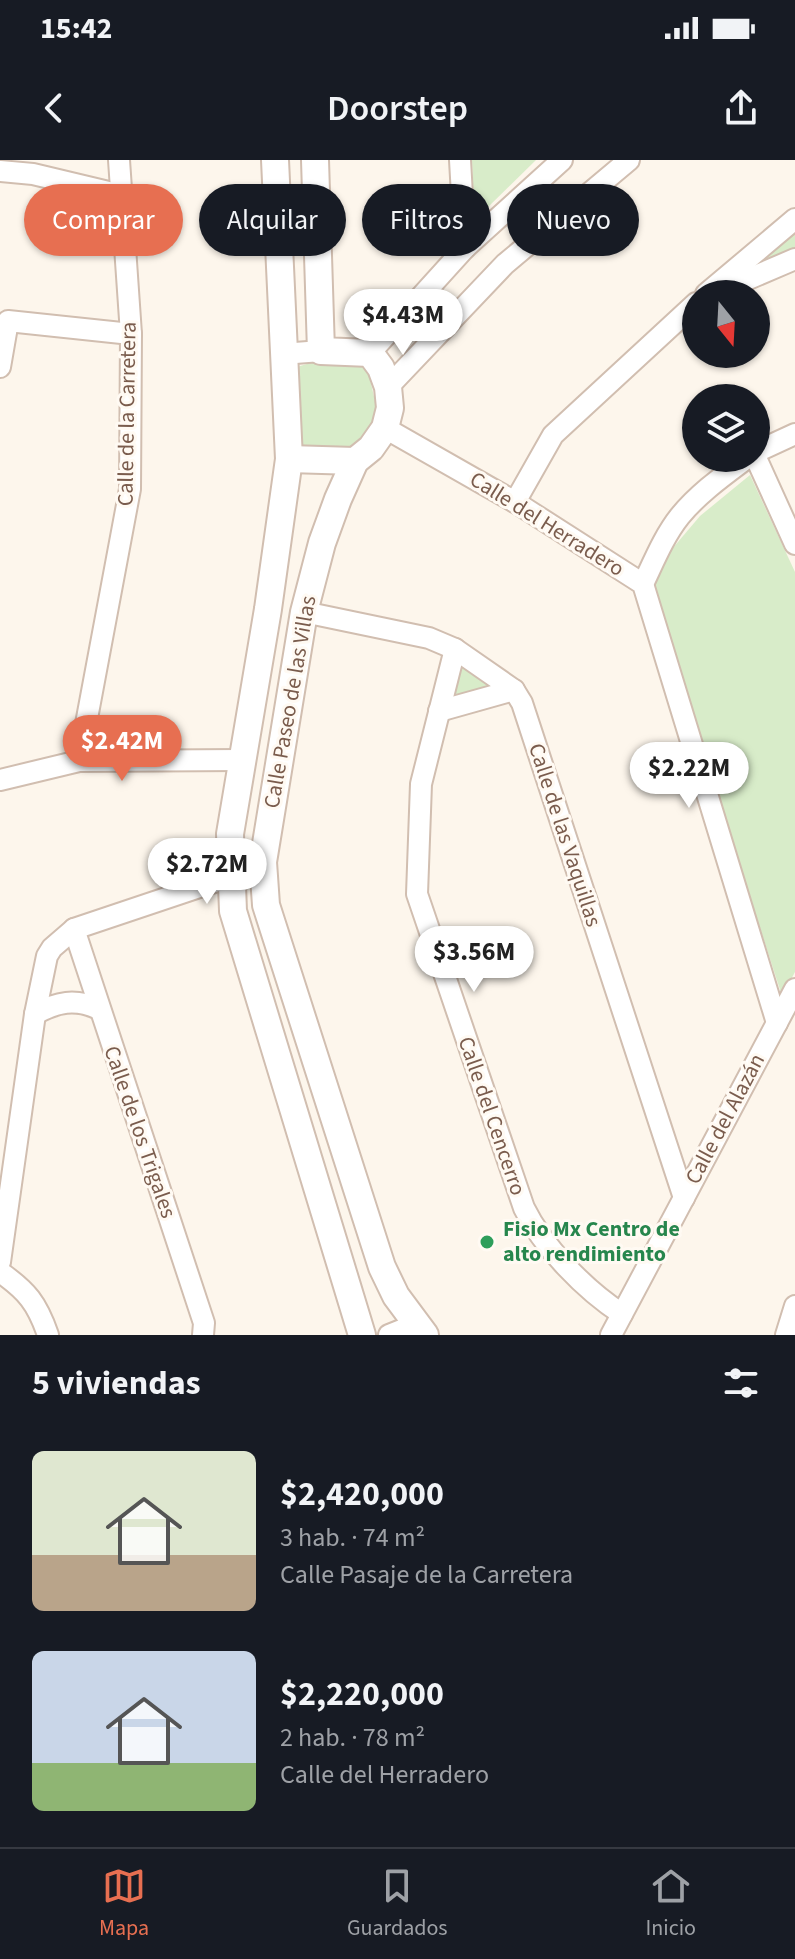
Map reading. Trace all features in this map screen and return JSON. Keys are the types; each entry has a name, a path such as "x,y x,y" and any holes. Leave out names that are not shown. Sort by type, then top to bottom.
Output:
{"street":[{"name":"Calle de la Carretera","path":"119,160 120,184"},
{"name":"Calle Paseo de las Villas","path":"275,160 289,459 268,609 230,834 233,911 362,1335"},
{"path":"315,160 321,351"},
{"path":"460,160 461,184"},
{"path":"491,224 562,160"},
{"path":"388,387 505,264 629,160"},
{"path":"0,171 34,167 87,184"},
{"path":"723,280 795,219"},
{"name":"Calle de la Carretera","path":"79,761 130,489 131,334 125,256"},
{"path":"370,353 458,256"},
{"path":"747,280 795,259"},
{"path":"515,502 553,435 682,316"},
{"path":"0,367 8,321 131,334"},
{"path":"282,354 321,351 370,353"},
{"path":"370,353 381,368 388,387 390,408 385,428"},
{"name":"Calle Paseo de las Villas","path":"385,428 371,448 355,461 322,543 304,612 265,849 266,905 382,1267 396,1296 422,1332"},
{"name":"Calle del Herradero","path":"385,428 515,502 643,584 777,1023"},
{"path":"770,447 795,434"},
{"path":"289,459 355,461"},
{"path":"643,584 659,549 679,517 728,472"},
{"path":"763,472 795,544"},
{"path":"304,612 429,638 455,649 514,690"},
{"name":"Calle del Cencerro","path":"455,649 421,784 417,894 524,1208 536,1233 603,1302 622,1314"},
{"path":"439,711 514,690"},
{"name":"Calle de las Vaquillas","path":"514,690 522,703 684,1198"},
{"path":"0,780 79,761 241,760"},
{"path":"0,1262 35,1014 47,956 74,929 232,876"},
{"name":"Calle de los Trigales","path":"74,929 204,1323 203,1335"},
{"name":"Calle del Alazán","path":"611,1335 795,989"},
{"path":"35,1014 72,1001 99,1009"},
{"path":"0,1272 23,1288 38,1310 48,1335"},
{"path":"786,1335 795,1306"},
{"path":"389,1335 404,1329 422,1332"}],"green space":[{"path":"472,160 536,160 512,184 507,184 507,188 491,204 491,184 473,184"},
{"path":"795,225 795,254 729,280"},
{"path":"328,358 367,366 378,414 356,451 291,444 286,375 300,366"},
{"path":"750,475 795,572 795,972 782,996 649,584 672,549 700,516"},
{"path":"457,655 505,688 443,707"}],"place":[{"name":"Fisio Mx Centro de alto rendimiento","path":"487,1242"}]}
